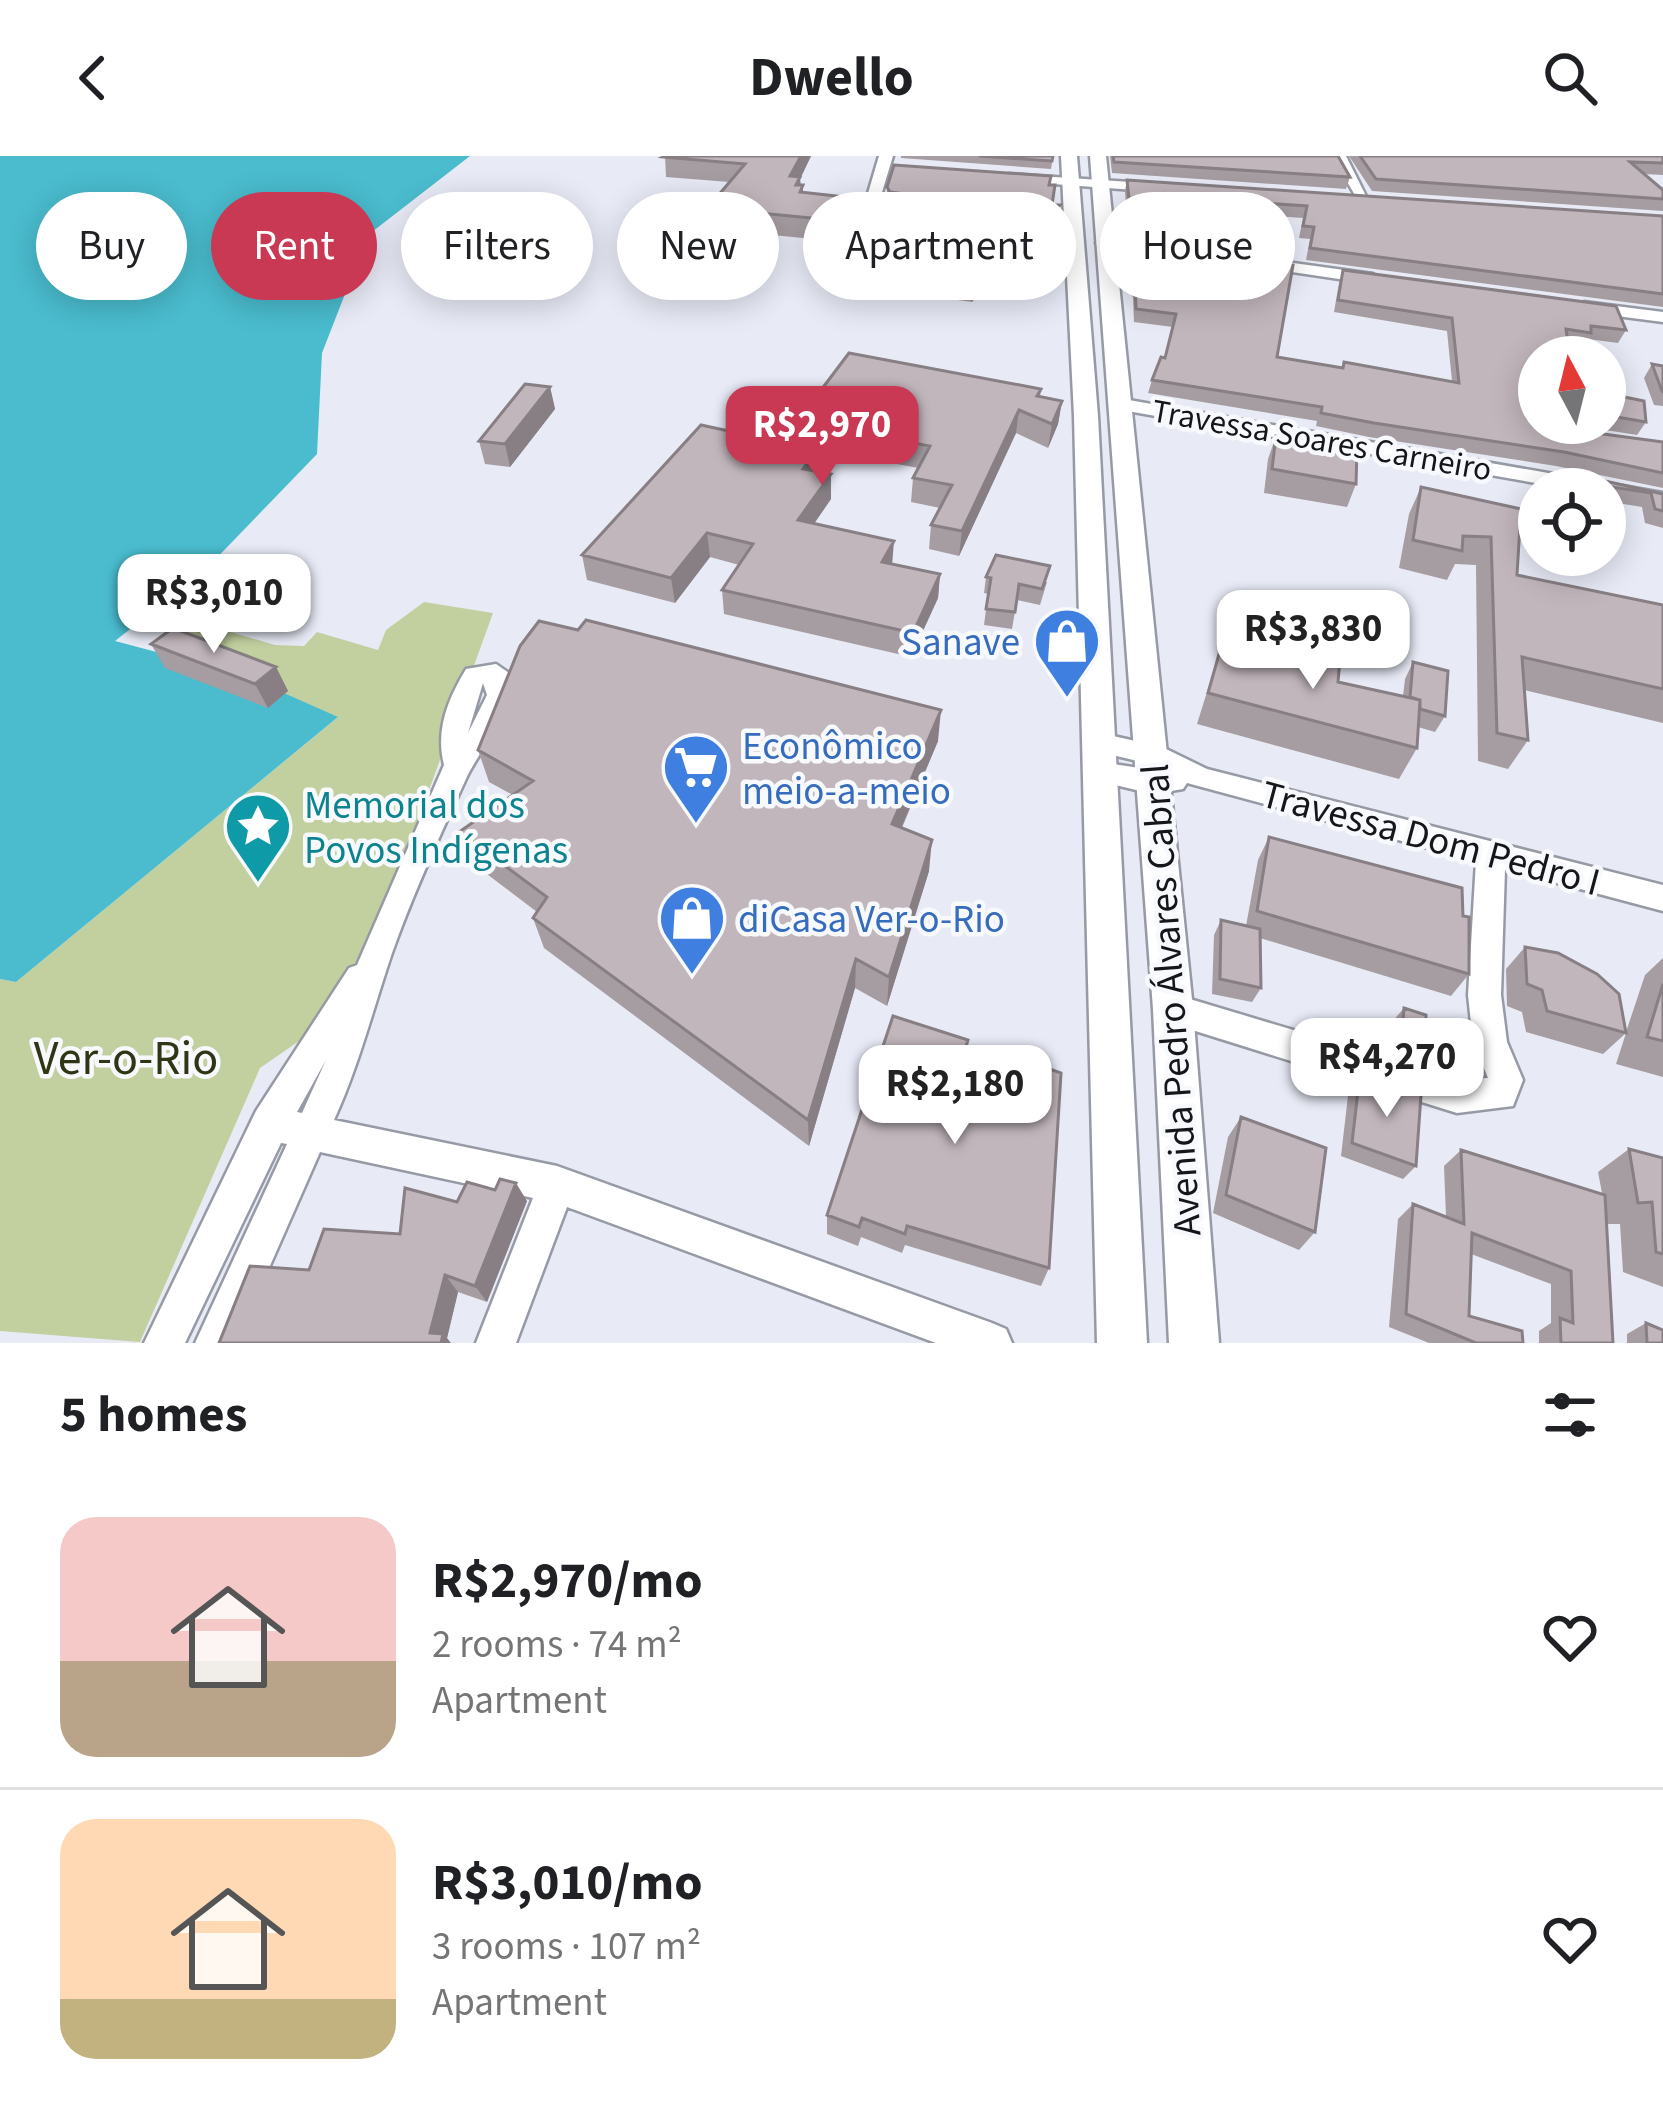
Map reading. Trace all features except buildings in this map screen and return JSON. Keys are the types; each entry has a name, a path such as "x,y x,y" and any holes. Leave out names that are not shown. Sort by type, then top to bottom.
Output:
{"main road":[{"name":"Avenida Pedro Álvares Cabral","path":"1098,156 1080,174 1122,1343"},
{"name":"Avenida Pedro Álvares Cabral","path":"1083,242 1123,404 1174,1009 1194,1343"}],"street":[{"path":"1339,156 1364,199"},
{"path":"875,192 885,161 908,168"},
{"path":"1000,176 1080,174 1173,188"},
{"path":"1340,197 1387,200"},
{"path":"1083,242 1100,244"},
{"path":"1295,268 1385,280"},
{"path":"1565,304 1663,317"},
{"name":"Travessa Soares Carneiro","path":"1123,404 1518,473"},
{"name":"Travessa Soares Carneiro","path":"1626,492 1663,499"},
{"name":"Travessa Dom Pedro I","path":"1100,758 1200,777 1663,898"},
{"path":"215,1343 344,1059 376,955 458,765"},
{"path":"1174,1009 1457,1096 1501,1094 1506,1086 1504,1071 1490,1047 1482,950 1492,853"},
{"path":"164,1343 305,1056 376,955"},
{"path":"269,1123 314,1129 557,1185 992,1343"},
{"path":"496,1343 557,1185"}],"green space":[{"name":"Ver-o-Rio","path":"424,602 493,613 363,973 318,1028 260,1068 140,1342 0,1331 0,979 16,982 337,718 155,648 193,621 275,645 304,646 317,632 378,650 386,630"}],"water":[{"path":"0,156 470,156 424,192 401,192 401,209 377,228 377,192 211,192 211,300 343,300 322,353 317,454 205,570 115,641 243,675 338,717 16,982 0,979"}],"place":[{"name":"Sanave","path":"1067,700"},
{"name":"Econômico meio-a-meio","path":"696,826"},
{"name":"Memorial dos Povos Indígenas","path":"258,885"},
{"name":"diCasa Ver-o-Rio","path":"692,977"}]}
